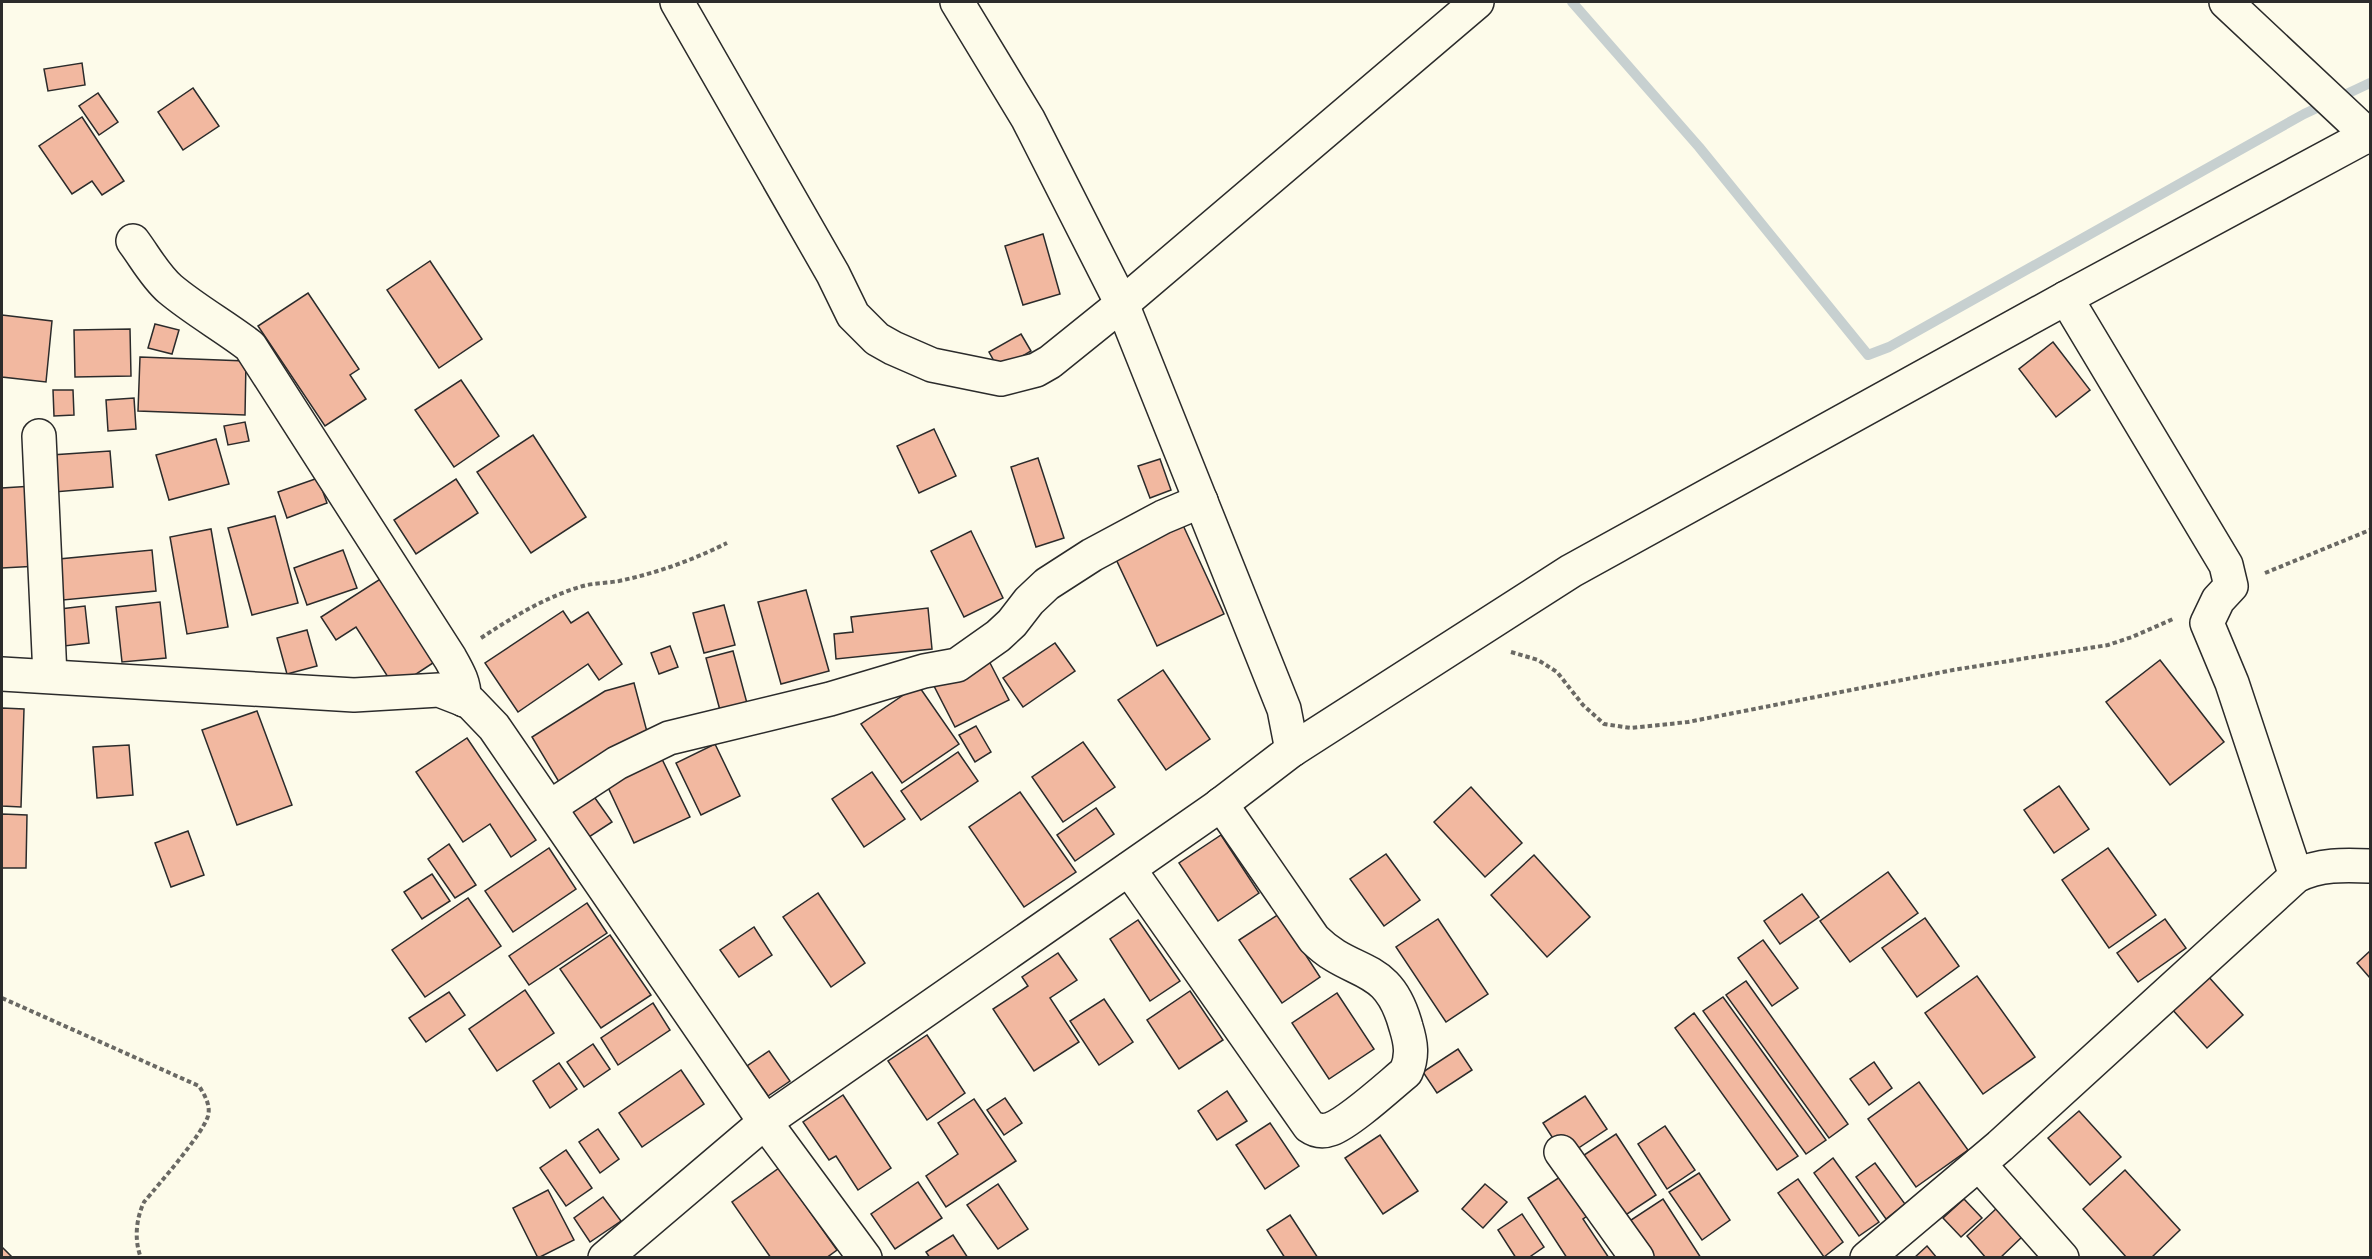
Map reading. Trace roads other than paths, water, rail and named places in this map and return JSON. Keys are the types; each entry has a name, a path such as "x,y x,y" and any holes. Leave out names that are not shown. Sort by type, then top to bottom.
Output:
{"street":[{"path":"677,2 833,274 853,315 877,339 932,365 1001,379 1036,370 1050,362 1122,304 1477,2"},
{"path":"957,2 1029,119 1122,304 1284,709 1292,750"},
{"path":"605,1257 765,1122 1129,869 1292,750 1571,571 2066,298 2370,136 2226,2"},
{"path":"133,241 160,279 171,289 250,346 450,658 459,673 464,690 464,700"},
{"path":"2066,298 2226,565 2222,599 2207,623 2232,683 2296,876"},
{"path":"39,436 50,676"},
{"path":"550,807 617,764 669,738 830,699 924,671 957,664 998,636 1047,584 1092,555 1163,517 1201,501"},
{"path":"2,674 354,694 439,690 470,702 494,727 765,1122 865,1257"},
{"path":"1129,869 1309,1126 1316,1131 1330,1130 1344,1122 1406,1072 1411,1061 1411,1043 1401,1006 1387,984 1368,971 1327,951 1314,939 1221,804"},
{"path":"1867,1257 1979,1164 2296,876 2307,870 2330,865 2370,866"},
{"path":"1561,1152 1637,1257"},
{"path":"1979,1164 2062,1257"}],"waterway":[{"path":"1572,2 1699,147 1868,355 1889,347 2304,114 2370,83"}]}
